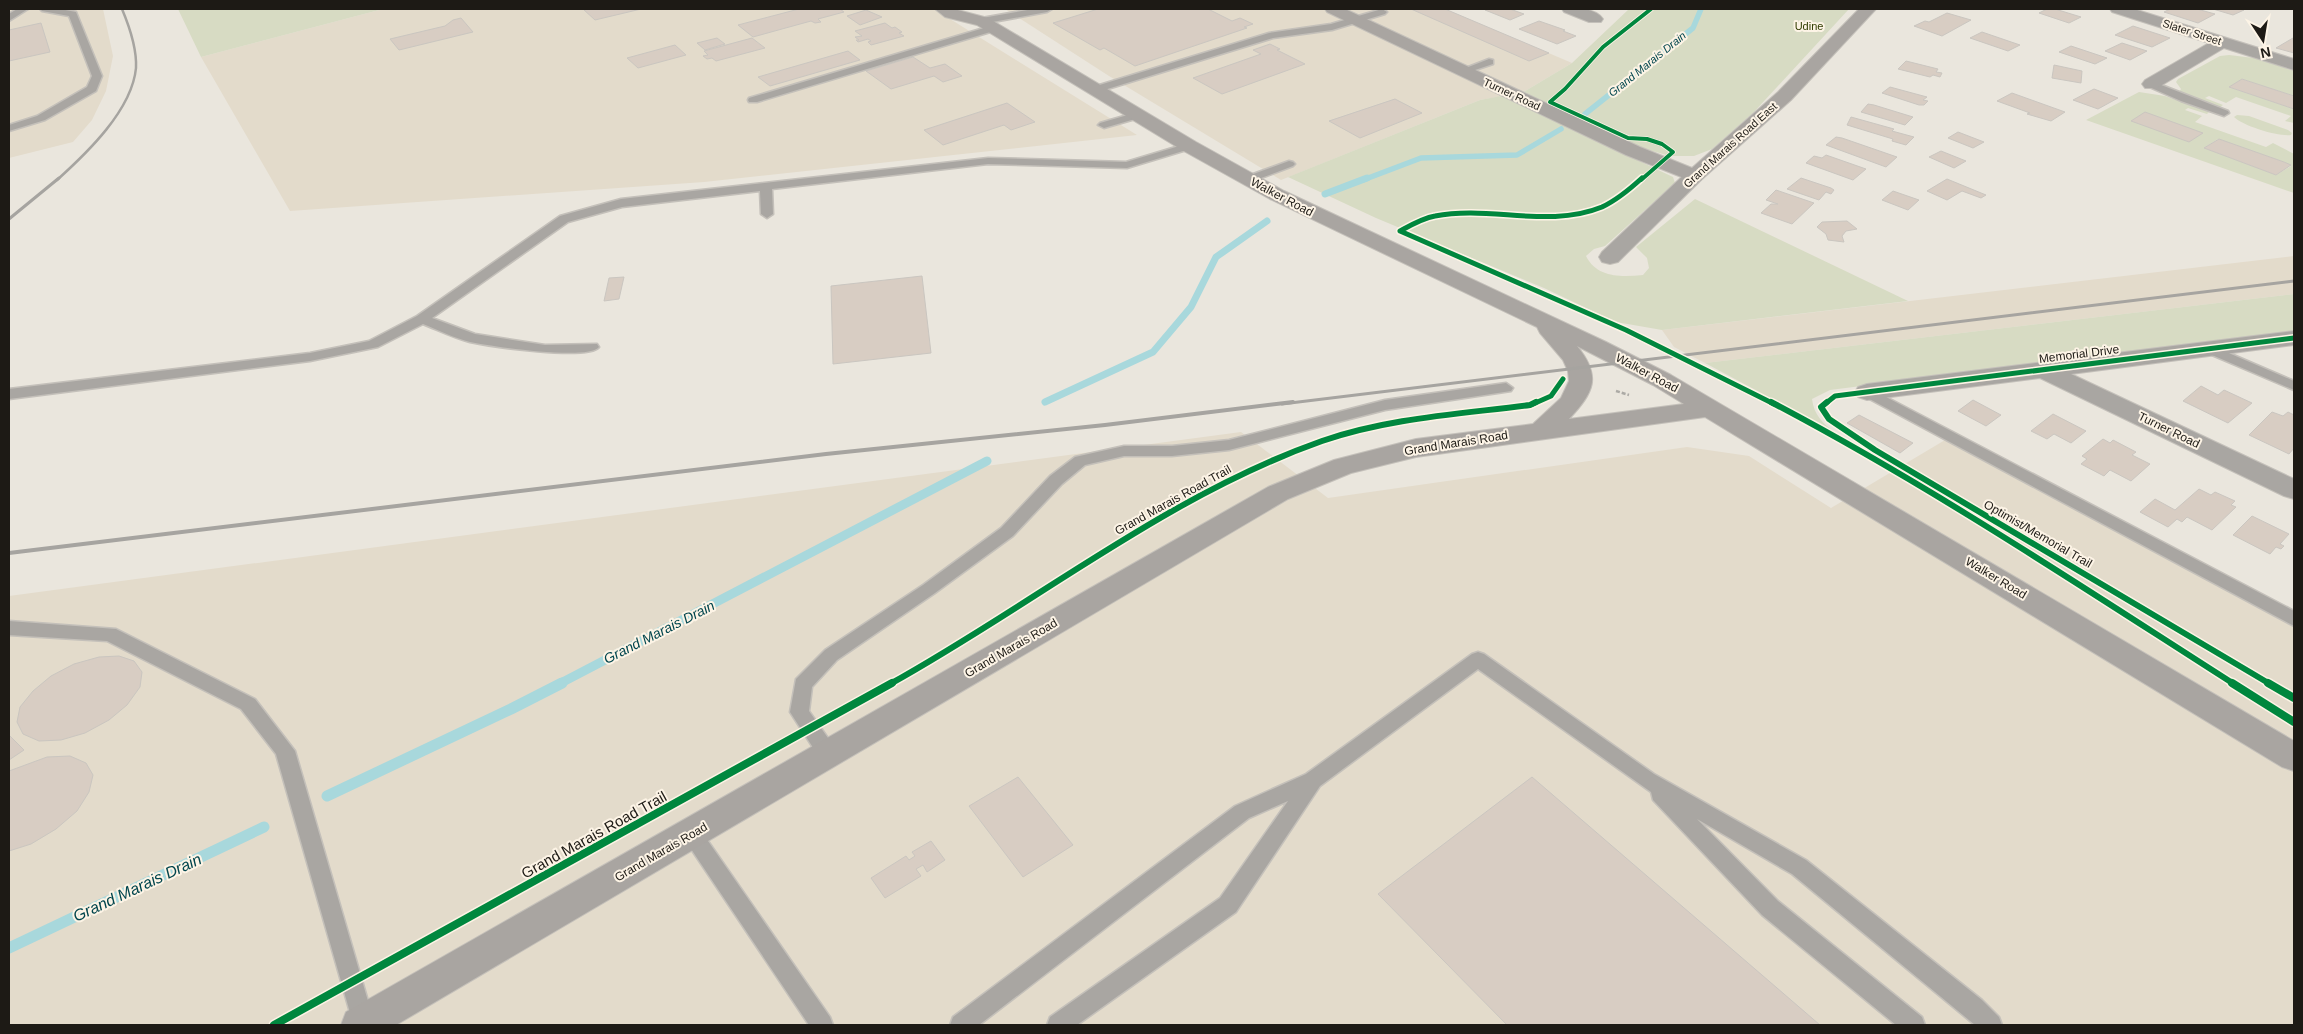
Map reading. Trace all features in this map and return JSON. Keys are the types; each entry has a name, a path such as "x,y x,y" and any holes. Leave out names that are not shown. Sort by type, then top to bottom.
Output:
{"street":[{"name":"Walker Road","path":"943,9 951,14 985,19 1189,146 1249,180 1339,226 1538,318 1662,380 2294,757"},
{"name":"Turner Road","path":"1333,9 1633,151 1694,176"},
{"path":"1570,9 1595,19"},
{"name":"Grand Marais Road East","path":"1610,257 1694,176 1750,130 1868,9"},
{"name":"Slater Street","path":"2118,9 2294,65"},
{"path":"2151,84 2223,42"},
{"path":"1538,318 1569,350 1581,370 1582,386 1568,407 1541,431"},
{"name":"Memorial Drive","path":"1867,392 2294,338"},
{"name":"Turner Road","path":"2044,370 2294,490"},
{"name":"Grand Marais Road","path":"362,1024 1278,493 1343,466 1416,448 1711,408"}],"lane":[{"path":"9,18 23,9"},
{"path":"9,128 41,118 92,89 97,76 73,14 45,9"},
{"path":"753,100 985,19 1047,9"},
{"path":"1097,89 1272,35 1332,27 1382,12"},
{"path":"1463,71 1489,62"},
{"path":"2151,84 2224,113"},
{"path":"1104,125 1138,114"},
{"path":"9,394 310,357 373,344 422,319 564,219 620,203 988,161 1127,165 1189,146"},
{"path":"1249,180 1289,164"},
{"path":"766,186 767,214"},
{"path":"422,319 472,338 545,349 592,346"},
{"path":"2210,349 2294,386"},
{"path":"828,754 799,712 803,684 831,655 929,589 1007,532 1056,480 1080,461 1124,451 1172,452 1229,444 1384,405 1506,388"},
{"path":"1867,392 2294,619"},
{"path":"9,628 110,634 248,704 285,751 362,1024"},
{"path":"961,1025 1242,812 1312,780 1478,659 1647,780 1799,868 1974,1008 1991,1025"},
{"path":"1058,1025 1228,905 1312,780"},
{"path":"1647,780 1770,908 1914,1025"},
{"path":"692,834 822,1025"}],"path":[{"path":"1616,391 1633,396"}],"shaded area":[{"path":"9,9 103,9 113,56 106,91 92,120 73,142 9,158"},
{"path":"383,9 934,9 1137,135 704,182 290,211 201,57"},
{"path":"1005,9 1445,9 1572,63 1522,93 1480,100 1281,180 1109,76"},
{"path":"2294,256 2294,294 1705,363 1674,347 1662,330"},
{"path":"1241,432 1328,498 1687,447 1749,456 1831,508 1945,440 2294,627 2294,1025 9,1025 9,596"}],"green space":[{"path":"178,9 383,9 201,57"},
{"name":"Udine","path":"1629,9 1849,9 1753,113 1712,149 1694,156 1670,156 1642,148 1522,93 1572,63"},
{"path":"2229,55 2254,58 2294,71 2294,96 2242,79 2229,87 2294,109 2294,123 2285,121 2291,116 2236,97 2226,103 2209,96 2205,98 2223,105 2220,107 2179,92 2181,89 2176,82 2178,79 2220,56"},
{"path":"2139,92 2165,96 2209,112 2207,114 2188,108 2185,110 2202,116 2195,122 2266,147 2273,143 2294,154 2294,193 2086,120","holes":["2218,139 2291,166 2276,175 2204,148"]},
{"path":"1501,96 1673,177 1675,183 1605,246 1594,249 1586,256 1596,269 1618,276 1643,275 1649,268 1647,258 1636,247 1695,199 1908,301 1662,330 1616,322 1544,288 1376,218 1288,177 1480,100"},
{"path":"2237,115 2249,116 2292,133 2291,135 2285,135 2261,130 2245,124 2234,117"},
{"path":"2294,294 2294,331 1830,390 1812,399 1819,418 1834,432 1705,363"}],"building":[{"path":"583,9 641,9 595,20"},
{"path":"799,9 840,9 844,12 818,19 821,22 815,23 811,21 753,37 738,25"},
{"path":"1098,9 1208,9 1232,21 1240,18 1253,24 1244,27 1247,28 1135,66 1104,48 1100,50 1053,23"},
{"path":"1411,9 1445,9 1549,53 1529,61"},
{"path":"1510,9 1524,14 1510,20 1485,10"},
{"path":"2047,9 2055,9 2081,17 2069,23 2039,13"},
{"path":"2170,9 2197,9 2215,14 2198,23 2164,12"},
{"path":"2213,9 2241,9 2244,10 2233,15"},
{"path":"866,10 882,17 860,25 847,16"},
{"path":"1947,13 1971,20 1942,36 1914,26 1925,21 1929,22"},
{"path":"461,18 473,32 399,50 390,39 445,26 453,20"},
{"path":"1539,21 1576,36 1557,44 1519,29"},
{"path":"41,23 50,52 9,61 9,30"},
{"path":"885,23 892,28 895,27 904,36 871,45 868,42 871,41 868,39 858,42 856,40 859,40 855,37 862,36 855,31"},
{"path":"2133,26 2170,38 2152,47 2115,35"},
{"path":"1982,32 2020,45 2008,51 1970,38"},
{"path":"717,38 725,44 705,50 697,43"},
{"path":"752,38 765,48 716,61 703,56 708,55 704,51"},
{"path":"2293,38 2294,53 2276,48"},
{"path":"2122,43 2147,51 2130,60 2105,51"},
{"path":"1270,44 1280,49 1277,50 1305,64 1222,94 1193,78 1261,54 1253,50"},
{"path":"675,45 686,55 638,68 627,58"},
{"path":"2071,46 2107,58 2095,64 2059,52"},
{"path":"848,51 860,60 770,86 758,77"},
{"path":"913,57 930,68 945,64 962,76 943,82 934,76 891,89 866,71"},
{"path":"1906,61 1938,69 1936,72 1942,73 1940,77 1933,75 1930,77 1898,69"},
{"path":"2054,65 2082,71 2081,83 2052,78"},
{"path":"2242,79 2294,96 2294,109 2229,87"},
{"path":"1890,87 1927,97 1923,100 1928,101 1924,105 1919,105 1882,93"},
{"path":"2094,89 2118,98 2098,109 2073,100"},
{"path":"2012,93 2065,112 2051,121 2027,114 2030,113 1997,101"},
{"path":"1395,99 1422,113 1360,138 1329,121"},
{"path":"1007,103 1035,122 1011,130 1004,125 943,145 924,130"},
{"path":"1868,104 1913,117 1905,125 1861,112"},
{"path":"2145,112 2203,133 2189,142 2131,121"},
{"path":"1851,117 1894,129 1892,131 1914,137 1906,145 1892,141 1893,139 1847,125"},
{"path":"1958,132 1984,142 1973,148 1948,138"},
{"path":"1836,137 1897,157 1886,167 1826,145"},
{"path":"2219,139 2291,165 2276,175 2204,148"},
{"path":"1941,151 1966,161 1954,168 1929,157"},
{"path":"1826,155 1866,169 1853,180 1806,163 1814,156 1822,158"},
{"path":"1801,178 1834,190 1831,194 1826,192 1819,200 1787,189"},
{"path":"1947,179 1986,195 1981,198 1962,191 1947,200 1927,191"},
{"path":"1776,190 1814,203 1792,224 1761,213 1771,204 1778,204 1766,200"},
{"path":"1893,191 1919,200 1908,210 1882,200"},
{"path":"1847,221 1857,229 1846,231 1842,236 1844,242 1828,240 1826,234 1817,227 1822,222"},
{"path":"922,276 931,353 833,364 831,286"},
{"path":"624,277 619,299 604,301 609,278"},
{"path":"2201,386 2218,395 2224,390 2252,403 2228,423 2183,401"},
{"path":"1973,400 2001,415 1986,426 1958,411"},
{"path":"2272,412 2283,416 2288,412 2294,415 2294,448 2289,454 2249,435"},
{"path":"2053,414 2086,431 2071,443 2054,434 2047,439 2031,431"},
{"path":"1859,415 1913,443 1900,453 1847,423"},
{"path":"2103,439 2110,443 2113,440 2136,452 2132,455 2150,464 2131,481 2110,470 2104,476 2081,464 2087,459 2082,456"},
{"path":"2199,489 2211,495 2215,492 2235,501 2231,505 2236,507 2212,530 2187,517 2182,522 2177,519 2168,527 2140,512 2155,499 2175,510"},
{"path":"2252,516 2289,534 2280,544 2284,546 2281,549 2276,547 2270,554 2233,535"},
{"path":"119,656 134,661 142,672 140,687 127,705 109,720 85,733 61,740 39,741 23,734 17,722 20,707 33,691 51,676 74,664 99,657"},
{"path":"9,735 24,750 9,760"},
{"path":"70,756 86,763 93,775 89,792 77,811 56,829 31,844 9,851 9,771 47,757"},
{"path":"1018,777 1073,845 1023,877 969,806"},
{"path":"1532,777 1820,1025 1507,1025 1378,894"},
{"path":"931,841 945,860 927,872 923,865 916,869 921,876 885,898 871,878 906,856 909,860 915,856 912,852"}],"waterway":[{"name":"Grand Marais Drain","path":"1585,114 1693,28 1701,9"},
{"name":"Grand Marais Drain","path":"1363,180 1421,158 1517,155 1561,129"},
{"name":"Grand Marais Drain","path":"1325,194 1367,178"},
{"name":"Grand Marais Drain","path":"1045,402 1153,352 1191,307 1216,257 1267,221"},
{"name":"Grand Marais Drain","path":"559,684 987,461"},
{"name":"Grand Marais Drain","path":"327,796 562,683"},
{"name":"Grand Marais Drain","path":"9,948 264,827"}],"railway":[{"path":"57,180 106,130 117,115 133,84 136,68 134,46 122,9"},
{"path":"9,219 59,178"},
{"path":"1282,404 2294,281"},
{"path":"9,553 826,454 1105,425 1293,402"}],"cycle path":[{"path":"1400,231 1430,217 1455,213 1539,217 1581,213 1601,207 1614,200 1668,158 1673,152 1662,144 1647,139 1628,138 1550,102 1565,89 1603,47 1651,9"},
{"path":"1400,231 1570,304 1682,356 1791,413 1958,511 2294,722"},
{"name":"Optimist/Memorial Trail","path":"2294,338 1835,396 1821,407 1829,419 1875,450 2294,698"},
{"name":"Grand Marais Road Trail","path":"274,1025 935,659 1133,534 1235,478 1322,441 1392,423 1530,405 1551,396 1563,379"}]}
